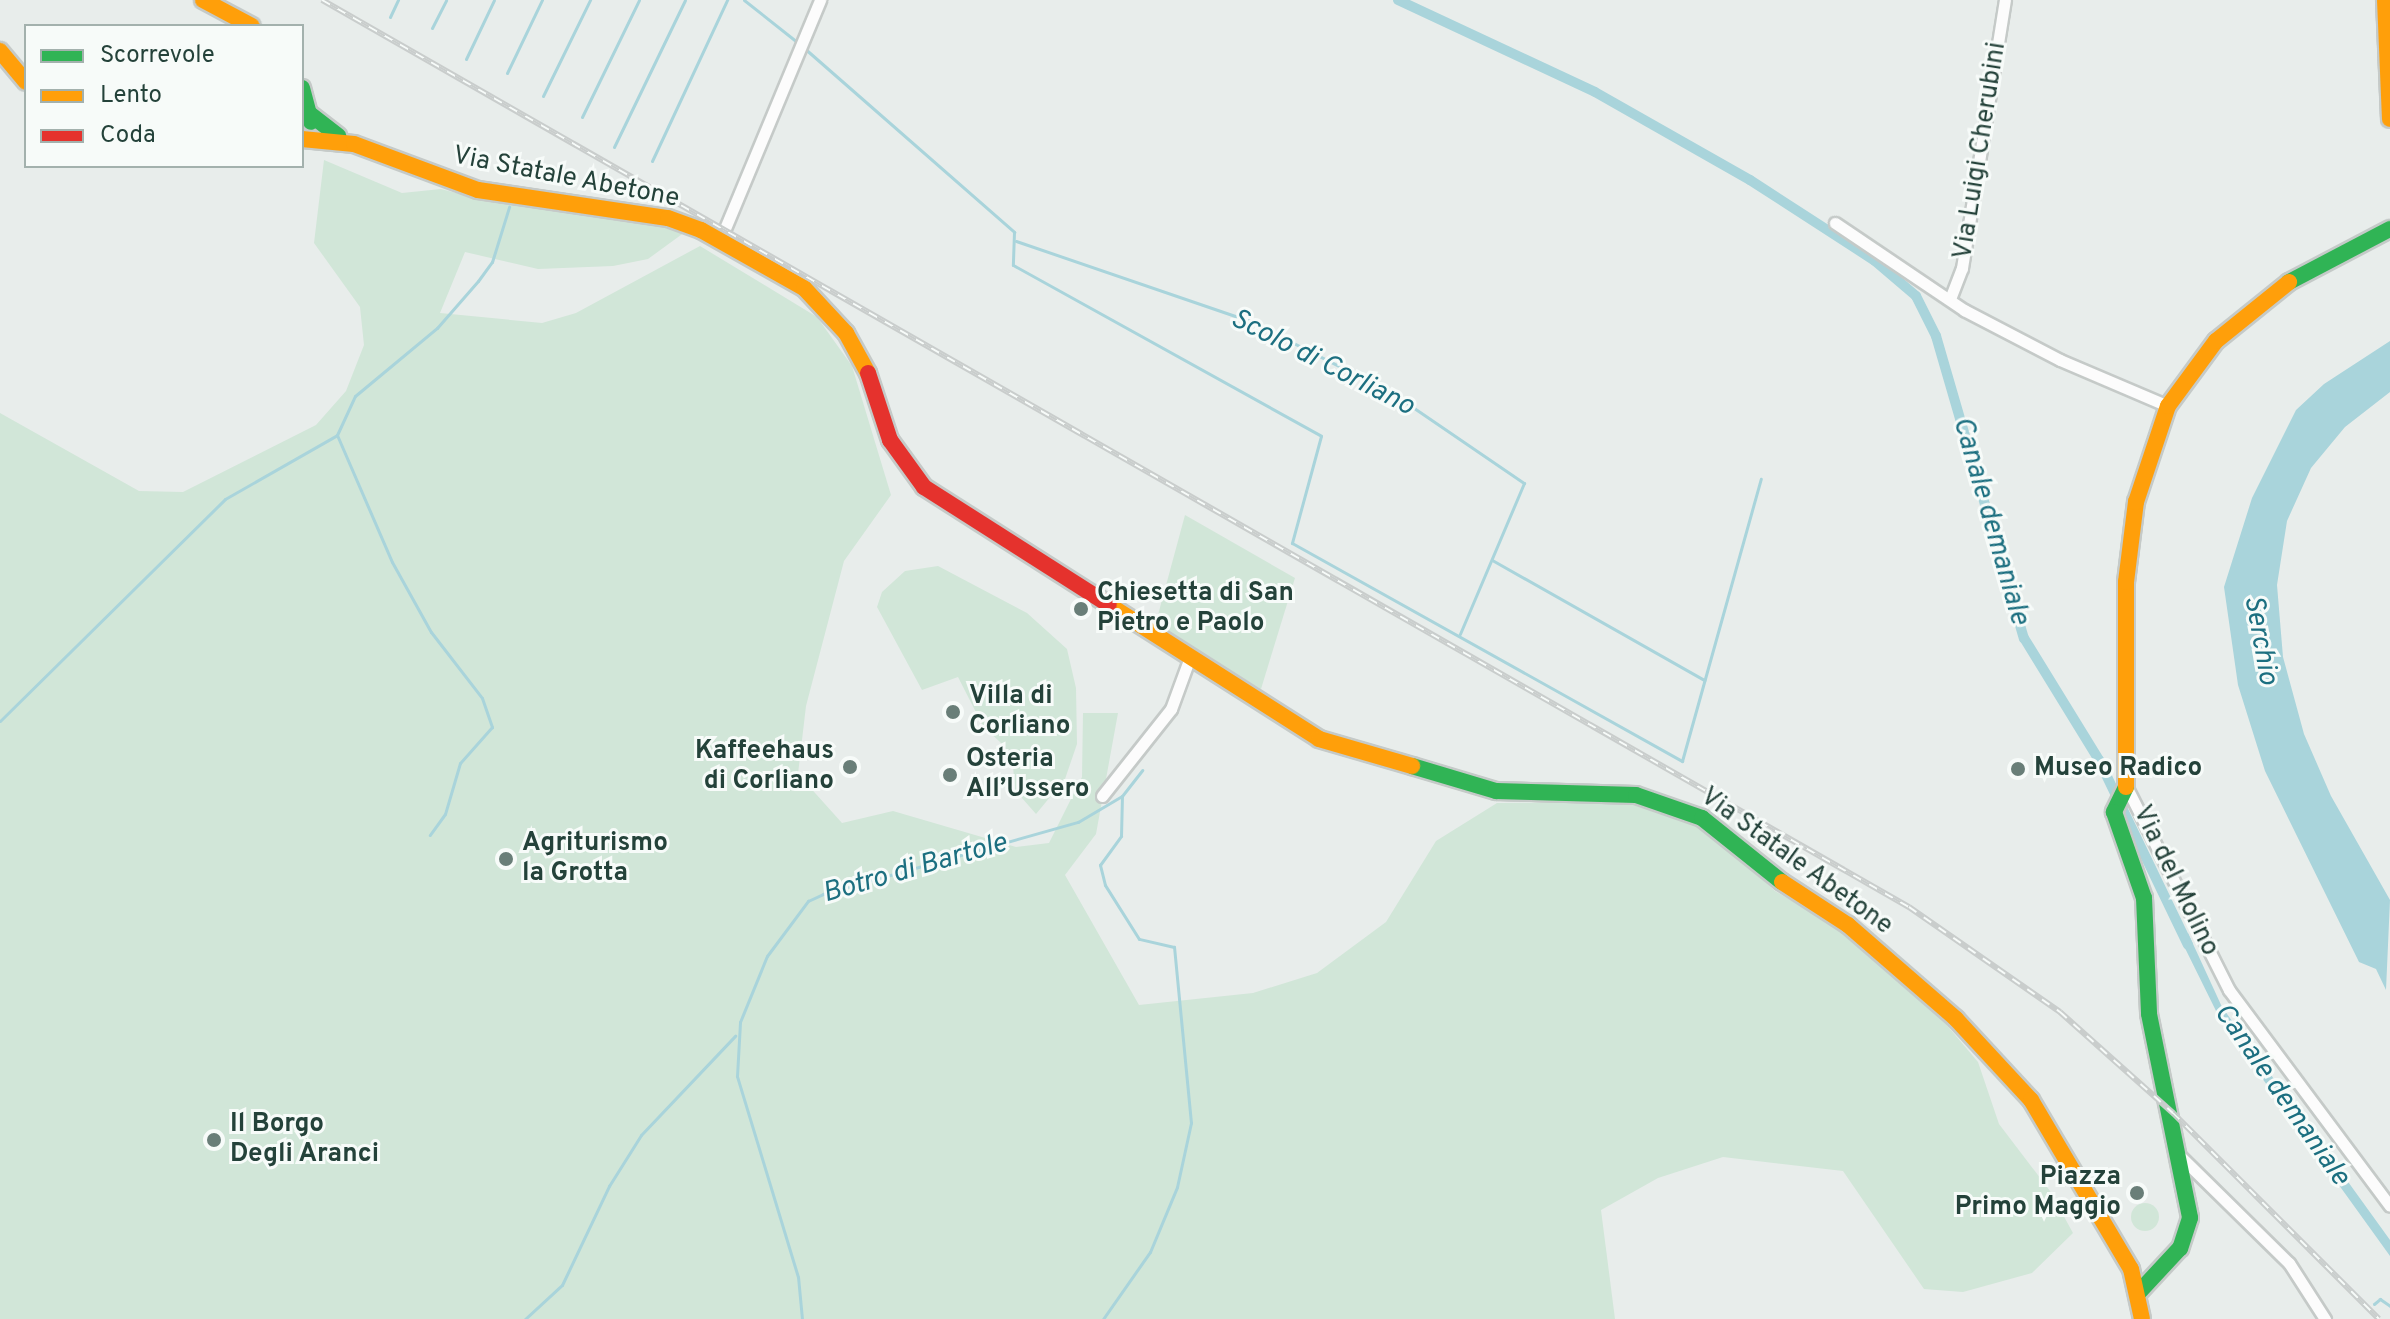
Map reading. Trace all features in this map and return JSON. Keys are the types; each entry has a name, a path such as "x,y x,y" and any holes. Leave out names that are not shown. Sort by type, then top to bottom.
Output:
{"main road":[{"path":"203,0 248,24"},
{"path":"2385,0 2390,119"},
{"path":"0,51 24,80"},
{"path":"304,94 310,114 323,128 354,144"},
{"path":"304,133 310,114"},
{"name":"Via Statale Abetone","path":"304,136 354,144 478,190 678,221 804,288 846,333 869,374 890,440 924,487 1335,746 1510,793 1546,796 1600,792 1656,798 1713,826 1779,880 1848,925 1956,1019 2048,1123 2140,1291 2142,1319"},
{"path":"2140,1291 2187,1233 2190,1218 2181,1157 2149,1014 2144,898 2116,823 2123,797 2129,551 2136,502 2168,406 2207,351 2259,302 2297,275 2390,229"}],"street":[{"path":"726,226 820,0"},
{"name":"Via Luigi Cherubini","path":"1950,299 1962,268 2005,0"},
{"name":"Via Luigi Cherubini","path":"1835,223 1950,299 2060,360 2168,406"},
{"path":"1102,796 1171,709 1190,657"},
{"name":"Via del Molino","path":"2123,797 2229,990 2390,1206"},
{"path":"2181,1157 2289,1263 2325,1319"}],"green space":[{"path":"324,160 402,193 441,189 486,201 635,219 685,232 648,259 613,266 538,269 465,252 440,313 542,323 576,313 700,246 817,317 852,366 891,495 844,561 806,706 798,774 842,823 893,811 1016,847 1049,843 1082,777 1083,713 1118,713 1096,834 1065,875 1139,1005 1253,993 1317,973 1386,922 1436,841 1497,803 1647,802 1710,831 1775,891 1843,931 1934,1010 1978,1062 1999,1124 2050,1191 2073,1233 2032,1273 1963,1292 1924,1289 1843,1171 1723,1157 1658,1178 1601,1210 1615,1319 0,1319 0,413 139,491 183,492 316,425 346,391 364,345 360,307 314,243"},
{"path":"1185,515 1295,578 1261,689 1155,626"},
{"path":"938,566 1027,613 1067,649 1076,688 1077,744 1065,779 1036,814 1015,790 1013,766 1001,743 983,726 958,677 922,690 877,607 882,592 905,571"},
{"path":"2145,1203 2155,1207 2159,1217 2155,1227 2145,1231 2135,1227 2131,1217 2135,1207"}],"water":[{"name":"Serchio","path":"2390,341 2390,392 2345,427 2311,468 2287,521 2277,585 2283,657 2304,734 2331,796 2390,900 2386,990 2376,969 2359,962 2265,771 2238,685 2224,587 2252,498 2296,410 2324,384"},
{"path":"2188,933 2222,1007 2390,1240 2390,1256 2221,1021 2179,936"}],"waterway":[{"path":"390,17 398,0"},
{"path":"432,28 446,0"},
{"path":"466,59 494,0"},
{"path":"507,73 542,0"},
{"path":"543,96 590,0"},
{"path":"582,117 639,0"},
{"path":"614,147 685,0"},
{"path":"652,161 727,0"},
{"name":"Scolo di Corliano","path":"744,0 797,42"},
{"name":"Canale demaniale","path":"1398,0 1595,92 1750,180 1875,261 1916,296 1936,336 2024,638 2099,760 2188,945"},
{"name":"Botro di Bartole","path":"803,47 1014,232 1013,265 1321,436 1292,543 1682,761 1761,479"},
{"path":"0,721 225,499 337,435 355,396 437,328 478,281 492,262 509,207"},
{"name":"Scolo di Corliano","path":"1016,241 1250,321 1392,393 1524,483 1460,634"},
{"path":"337,435 392,562 431,632 482,698 492,727 460,763 445,814 430,835"},
{"name":"Scolo di Corliano","path":"1492,560 1704,680"},
{"path":"1103,1319 1150,1252 1177,1187 1191,1123 1174,947 1139,939 1105,885 1100,865 1121,836 1122,796 1142,770"},
{"name":"Botro di Bartole","path":"802,1319 798,1277 737,1076 740,1022 767,956 808,901 823,894 1078,822 1122,796"},
{"path":"525,1319 562,1285 609,1186 641,1135 735,1036"},
{"path":"2374,1304 2380,1299 2390,1306"}],"railway":[{"path":"322,0 1909,907 2060,1012 2173,1113 2379,1319"}],"traffic: fast":[{"path":"304,96 311,122"},
{"path":"310,114 338,136"},
{"path":"2289,282 2390,229"},
{"path":"1412,766 1496,791 1636,795 1702,818 1782,882"},
{"path":"2126,787 2114,812 2144,898 2149,1014 2190,1218 2180,1248 2140,1291"}],"traffic: slow":[{"path":"203,0 248,24"},
{"path":"2385,0 2390,119"},
{"path":"0,51 24,80"},
{"path":"304,139 354,144 478,190 668,218 701,230 804,288 846,333 868,373"},
{"path":"2126,787 2126,582 2136,502 2168,406 2216,341 2289,282"},
{"path":"1109,605 1319,739 1412,766"},
{"path":"1782,882 1848,925 1956,1019 2031,1100 2131,1269 2142,1319"}],"traffic: jam":[{"path":"868,373 890,440 924,487 1109,605"}],"place":[{"name":"Chiesetta di San Pietro e Paolo","path":"1081,609"},
{"name":"Villa di Corliano","path":"953,712"},
{"name":"Kaffeehaus di Corliano","path":"850,767"},
{"name":"Museo Radico","path":"2018,769"},
{"name":"Osteria All’Ussero","path":"950,775"},
{"name":"Agriturismo la Grotta","path":"506,859"},
{"name":"Il Borgo Degli Aranci","path":"214,1140"},
{"name":"Piazza Primo Maggio","path":"2137,1193"}]}
